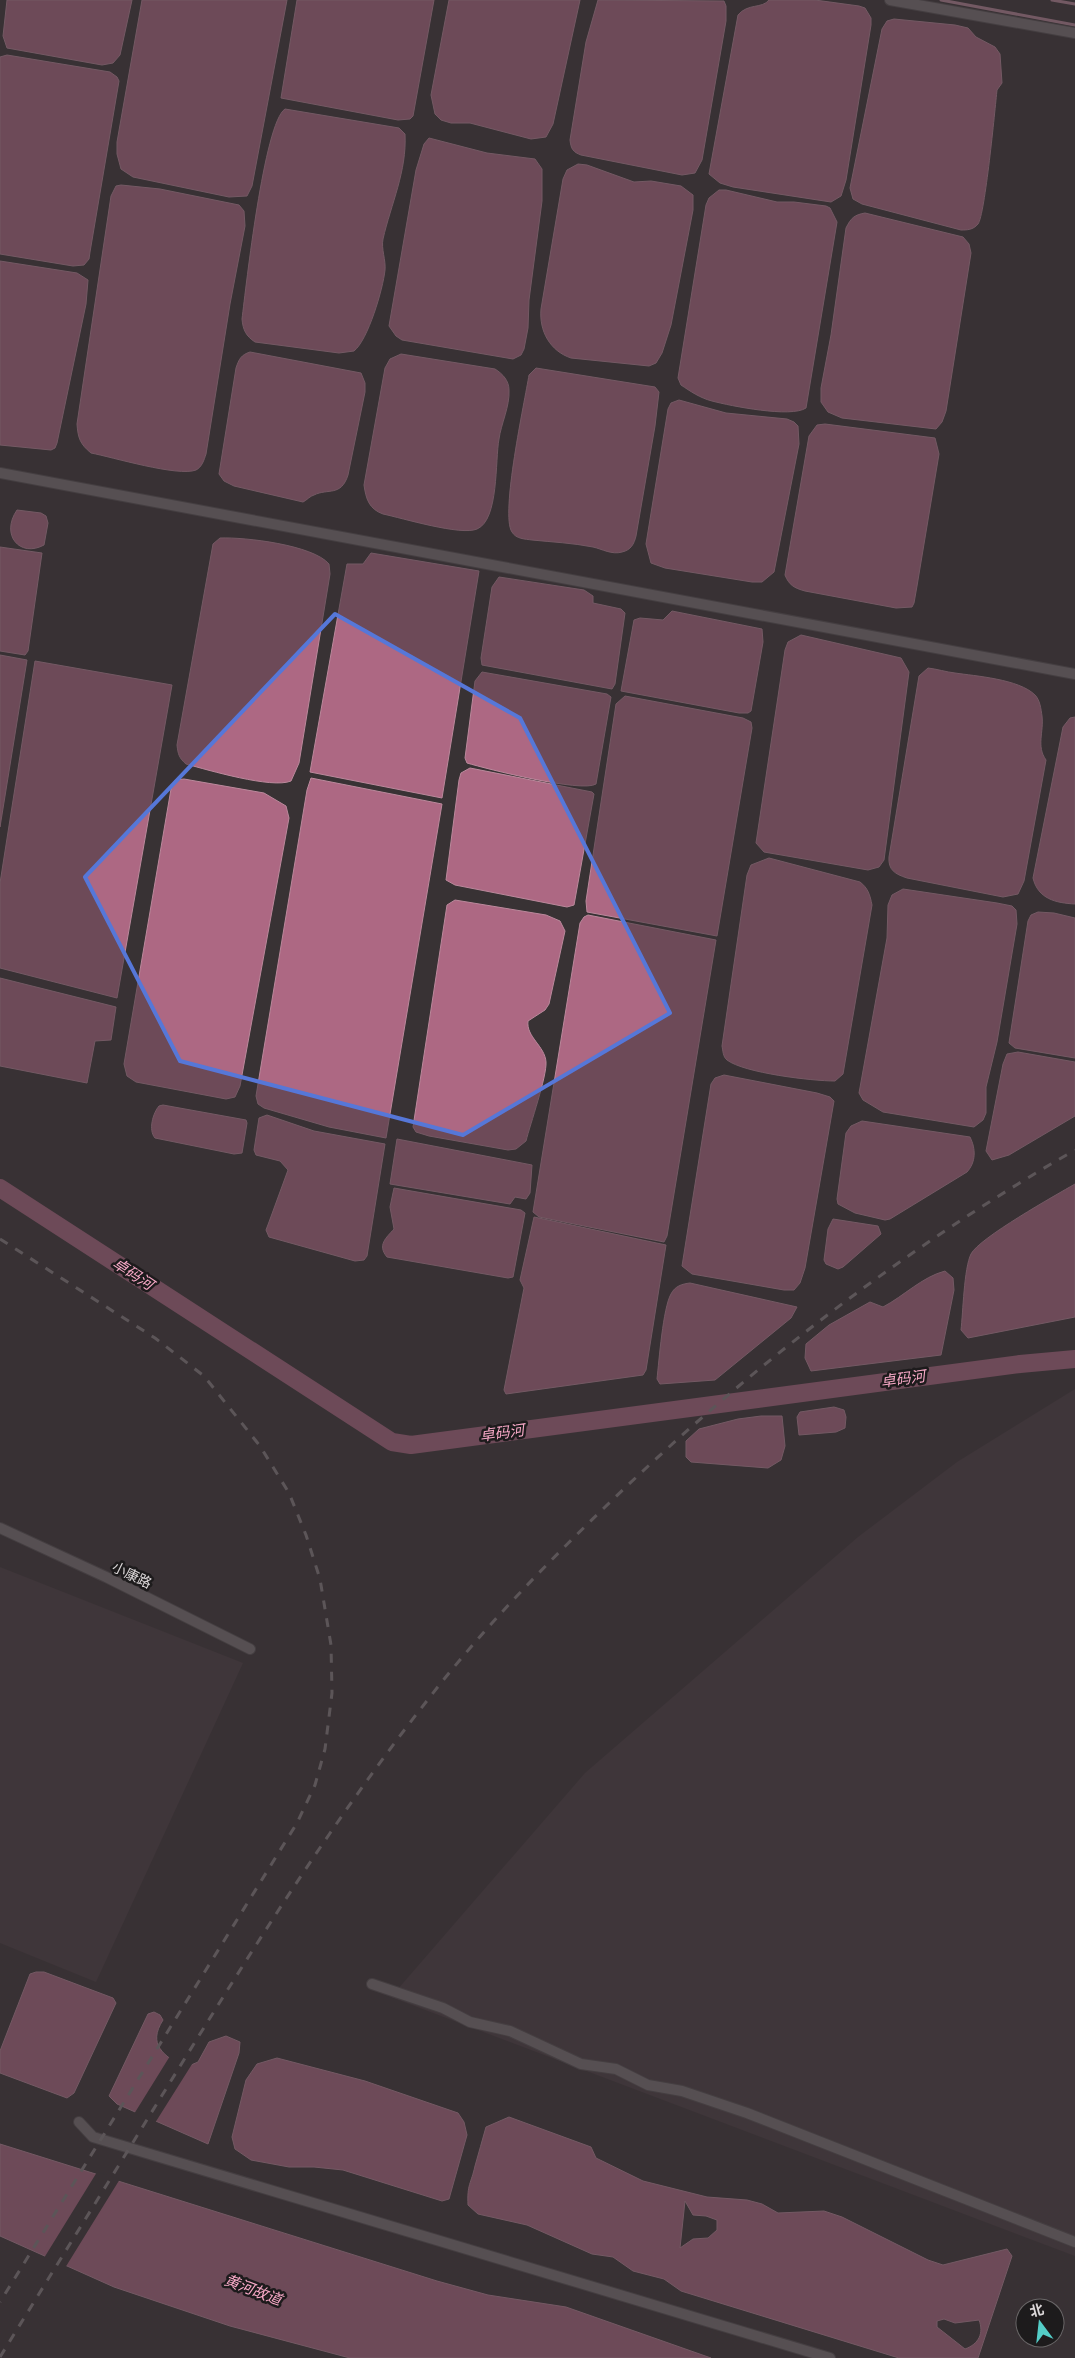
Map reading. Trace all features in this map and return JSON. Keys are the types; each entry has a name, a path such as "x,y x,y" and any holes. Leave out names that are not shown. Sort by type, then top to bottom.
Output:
{"street":[{"path":"890,0 1075,33"},
{"path":"0,473 1075,674"},
{"name":"小康路","path":"0,1528 106,1577 250,1649"},
{"path":"372,1984 443,2008 470,2022 510,2031 581,2064 616,2069 648,2085 682,2091 747,2113 1075,2242"},
{"path":"79,2122 93,2137 830,2358"}],"highlighted area":[{"path":"335,614 520,718 670,1013 463,1135 180,1061 85,877"}],"shaded area":[{"path":"1075,1389 1075,2256 391,1997 585,1773 858,1537 957,1462"},
{"path":"0,1567 243,1663 96,1982 0,1943"}],"water":[{"path":"7,0 132,0 120,55 113,63 102,65 7,48 3,36"},
{"path":"142,0 287,0 252,186 247,196 229,197 133,177 121,169 117,154 117,142"},
{"path":"297,0 434,0 413,116 410,119 398,120 281,98"},
{"path":"449,0 580,0 553,124 546,137 531,139 470,123 451,123 441,120 435,114 431,95"},
{"path":"598,0 724,1 726,21 702,160 695,173 682,175 581,155 572,148 570,140 586,42"},
{"path":"769,0 815,0 859,6 865,8 871,18 846,180 841,196 831,202 733,187 720,183 709,174 738,15 746,9 766,3"},
{"path":"894,19 968,28 976,37 995,47 1000,54 1002,83 997,90 984,202 978,224 972,229 961,230 862,204 853,199 850,188 882,29 887,21"},
{"path":"7,55 110,72 119,81 89,259 84,265 73,266 0,254 0,57"},
{"path":"285,109 399,128 405,134 404,161 383,239 385,270 381,289 369,326 354,351 339,353 255,342 247,335 243,326 242,319 247,275 263,173 277,121"},
{"path":"429,138 487,153 535,159 542,169 542,201 529,300 528,328 524,349 521,355 513,359 402,340 396,336 389,326 416,170 424,144"},
{"path":"578,164 587,165 634,182 651,181 681,186 693,195 693,210 671,325 662,353 656,363 649,366 571,358 557,350 547,339 544,332 541,309 563,179 567,170"},
{"path":"116,186 160,189 239,205 244,211 245,226 230,304 206,454 204,461 196,470 175,471 160,469 91,453 84,447 79,437 77,424 111,196"},
{"path":"719,190 777,202 826,206 830,208 837,222 806,408 788,412 775,411 746,408 708,400 681,385 678,378 706,205 709,198"},
{"path":"865,213 963,237 969,244 971,253 946,411 942,422 936,429 842,418 828,412 821,402 821,388 831,335 846,228 853,218"},
{"path":"0,261 77,273 88,280 86,304 57,443 55,448 51,450 0,445"},
{"path":"250,352 361,373 365,383 365,392 348,475 345,482 338,489 319,493 303,502 234,486 224,481 219,474 236,368 244,354"},
{"path":"401,354 495,369 507,381 509,396 499,439 493,502 484,523 477,529 469,531 445,528 383,514 374,509 367,499 364,485 385,368 390,359"},
{"path":"536,368 655,387 659,392 636,536 628,550 615,553 593,547 526,539 518,537 512,532 509,521 509,504 514,456 529,375"},
{"path":"679,400 726,413 787,419 798,426 799,444 774,572 762,582 665,568 651,563 646,544 668,409 671,403"},
{"path":"825,424 935,438 939,454 912,607 896,608 805,591 792,586 785,575 809,436 817,425"},
{"path":"17,510 41,513 46,516 48,523 44,545 27,549 15,542 11,528 12,519"},
{"path":"220,538 245,539 294,547 321,557 329,564 330,574 299,763 291,781 270,783 224,774 186,764 178,753 177,745 213,544"},
{"path":"0,547 42,553 28,651 25,655 0,651"},
{"path":"371,553 479,571 442,798 310,772 347,564 363,564"},
{"path":"499,577 584,590 593,596 593,603 621,609 625,613 615,684 612,689 482,665 481,658 492,587"},
{"path":"672,611 762,629 763,642 751,711 739,713 621,691 634,620 640,618 663,620"},
{"path":"801,635 901,658 909,672 884,860 879,867 868,870 764,852 756,843 785,650 788,642"},
{"path":"0,655 27,660 0,827"},
{"path":"35,661 172,685 117,998 0,968 0,883"},
{"path":"928,668 985,677 1019,685 1035,695 1039,702 1042,722 1041,749 1046,760 1024,881 1018,894 1003,897 907,878 896,873 891,868 889,857 919,676"},
{"path":"482,672 607,694 611,697 596,784 587,786 554,783 467,763 465,758 475,681"},
{"path":"625,696 743,718 751,722 752,728 717,936 587,912 586,901 616,704"},
{"path":"1075,717 1075,904 1055,901 1043,895 1035,885 1033,878 1063,727 1070,718"},
{"path":"470,768 592,792 594,794 574,905 567,907 455,885 446,880 459,780 461,773"},
{"path":"311,778 442,804 386,1138 329,1127 264,1108 258,1104 256,1096 307,790"},
{"path":"184,779 264,793 286,806 289,818 240,1086 235,1097 226,1099 136,1082 127,1076 124,1064 171,789 175,780"},
{"path":"769,858 860,882 867,889 870,898 872,905 843,1074 835,1081 795,1078 748,1069 727,1060 723,1054 722,1046 747,875 751,865"},
{"path":"903,889 997,903 1012,906 1016,910 1017,924 997,1042 986,1087 986,1113 983,1120 974,1127 883,1112 863,1100 859,1093 887,938 888,905 892,895"},
{"path":"455,900 546,915 560,921 565,931 549,1004 545,1010 528,1021 530,1032 545,1056 546,1069 526,1141 516,1149 508,1150 429,1136 416,1132 413,1127 447,905"},
{"path":"1038,912 1054,913 1075,918 1075,1058 1015,1048 1009,1043 1028,921 1031,915"},
{"path":"588,915 716,940 667,1236 664,1242 539,1217 533,1212 580,923"},
{"path":"0,978 116,1007 111,1040 95,1041 87,1083 0,1066"},
{"path":"1018,1052 1075,1062 1075,1116 1009,1155 992,1160 986,1151 1003,1064 1007,1054"},
{"path":"724,1075 817,1093 830,1097 834,1101 805,1268 800,1283 794,1290 784,1290 692,1274 682,1266 711,1084 715,1078"},
{"path":"163,1105 246,1120 242,1153 234,1154 155,1138 152,1131 153,1117 159,1106"},
{"path":"267,1115 314,1131 385,1144 367,1256 364,1260 355,1261 269,1237 266,1230 288,1170 280,1161 256,1155 254,1150 259,1118"},
{"path":"862,1121 970,1137 974,1151 972,1164 967,1172 890,1219 885,1220 855,1213 838,1204 837,1199 846,1133 851,1126"},
{"path":"397,1139 532,1165 530,1193 526,1199 515,1197 510,1204 390,1184"},
{"path":"1075,1184 1075,1317 968,1338 961,1330 965,1280 971,1254 977,1247 1002,1228"},
{"path":"394,1188 521,1210 525,1213 513,1277 508,1278 387,1257 384,1253 383,1245 394,1229 390,1207"},
{"path":"534,1217 666,1245 646,1370 643,1375 506,1394 504,1390 524,1288 520,1280"},
{"path":"833,1219 878,1226 881,1234 843,1267 838,1269 826,1264 824,1260 828,1229"},
{"path":"945,1271 953,1278 954,1290 941,1355 811,1371 805,1358 806,1344 829,1325 870,1302 883,1307 921,1282"},
{"path":"690,1283 797,1307 791,1318 715,1380 660,1384 657,1379 668,1301 677,1287"},
{"path":"834,1407 844,1410 846,1417 845,1428 836,1432 799,1435 797,1417 800,1412"},
{"path":"782,1416 785,1446 781,1460 768,1468 691,1462 686,1457 686,1441 699,1429 738,1419"},
{"path":"44,1972 113,1998 116,2003 74,2093 67,2098 0,2073 0,2051 30,1974"},
{"path":"154,2012 160,2015 163,2020 158,2029 157,2043 164,2054 184,2068 198,2062 209,2042 226,2036 240,2042 239,2053 208,2144 117,2104 109,2096 148,2014"},
{"path":"277,2058 365,2081 458,2113 464,2122 467,2135 449,2199 442,2201 343,2170 289,2167 251,2160 235,2149 232,2137 246,2080 257,2064"},
{"path":"509,2117 591,2147 596,2158 643,2181 707,2197 747,2200 762,2204 778,2213 824,2211 842,2217 928,2260 943,2265 1007,2249 1012,2256 978,2358 899,2358 681,2291 664,2279 633,2271 613,2257 592,2254 527,2225 478,2214 468,2205 468,2193 486,2127","holes":["685,2201 693,2215 706,2216 717,2220 717,2230 708,2238 693,2239 680,2248","944,2319 955,2323 979,2320 981,2329 979,2338 974,2344 965,2349 937,2327 937,2321"]},
{"name":"黄河故道","path":"0,2144 437,2281 488,2295 566,2307 711,2358 350,2358 230,2326 114,2287 0,2236"}],"pier":[{"path":"170,2056 184,2065 194,2061 155,2123 134,2114"},
{"path":"97,2172 120,2179 65,2268 44,2258"}],"waterway":[{"path":"941,0 1075,25"},
{"path":"1052,0 1075,4"},
{"name":"卓码河","path":"0,1188 392,1442 411,1445 1020,1364 1075,1359"}],"railway":[{"path":"0,2357 199,2035 292,1889 391,1748 426,1702 489,1626 557,1554 604,1508 658,1457 770,1360 888,1270 1011,1188 1075,1150"},
{"path":"0,1239 155,1338 204,1376 260,1446 289,1493 306,1535 320,1579 331,1645 332,1693 325,1749 315,1785 297,1823 0,2302"}]}
